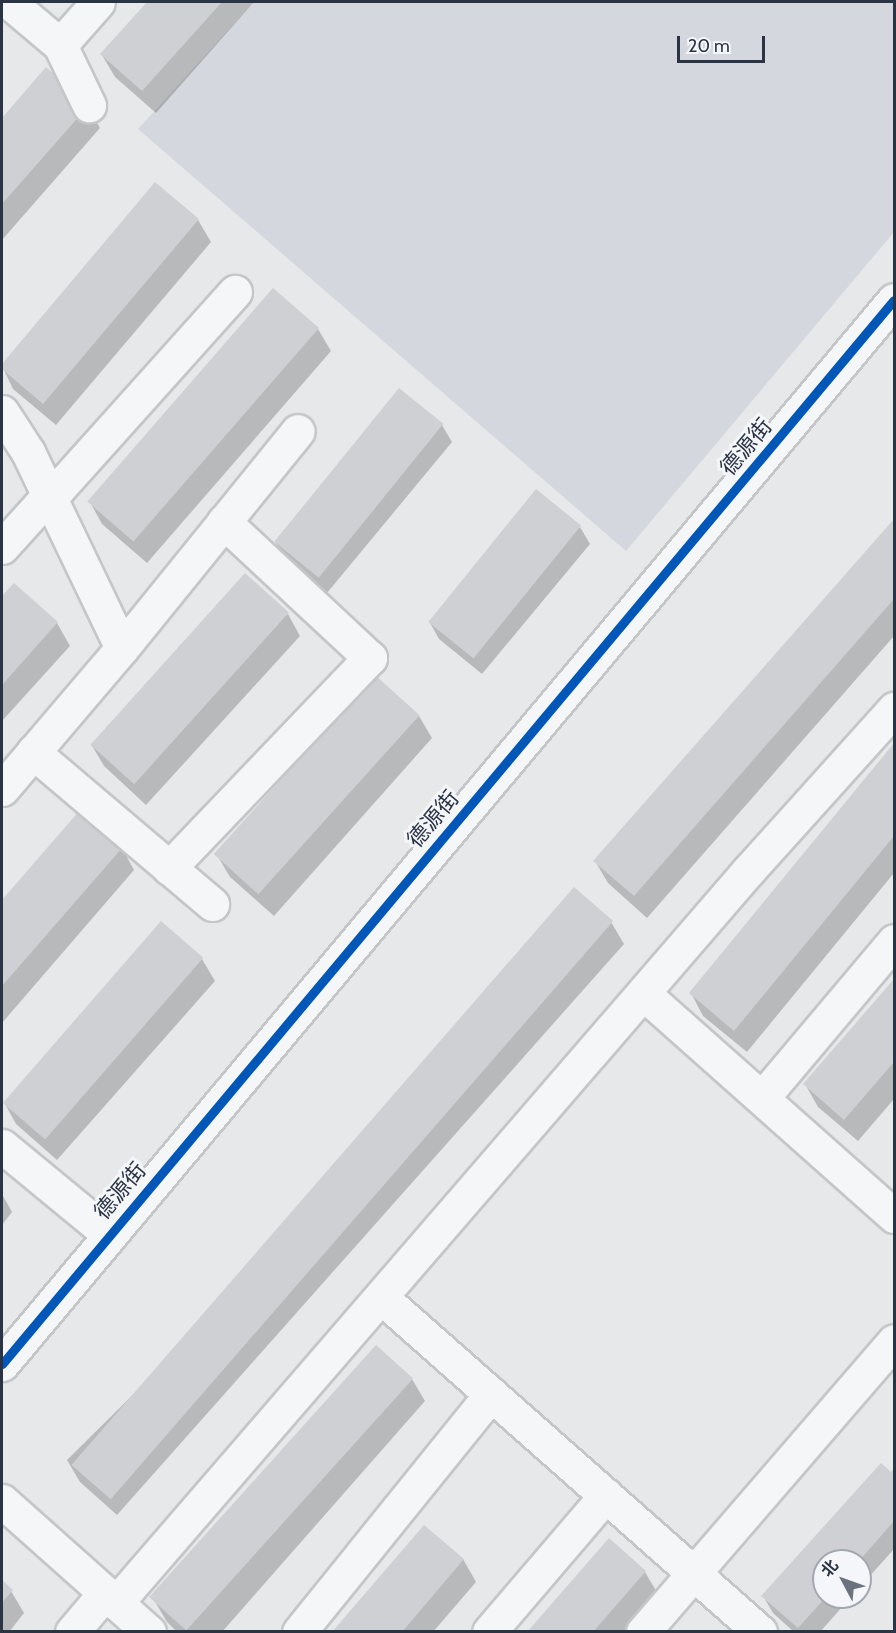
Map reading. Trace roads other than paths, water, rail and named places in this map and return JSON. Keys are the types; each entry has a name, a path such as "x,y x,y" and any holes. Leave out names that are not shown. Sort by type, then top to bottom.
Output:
{"street":[{"path":"9,2 60,45 89,105"},
{"path":"60,45 98,2"},
{"path":"2,547 40,505 50,498 236,292"},
{"name":"德源街","path":"2,1364 894,300"},
{"path":"2,412 28,452 122,648"},
{"path":"2,789 122,648 298,431"},
{"path":"170,868 370,658 225,522"},
{"path":"72,1632 110,1598 381,1297 643,993 894,709"},
{"path":"33,752 212,904"},
{"path":"762,1098 894,941"},
{"path":"643,993 762,1098 889,1200"},
{"path":"2,1146 110,1234"},
{"path":"381,1297 760,1632"},
{"path":"643,1632 894,1341"},
{"path":"299,1632 490,1394"},
{"path":"489,1632 606,1495"},
{"path":"2,1501 149,1632"}]}
